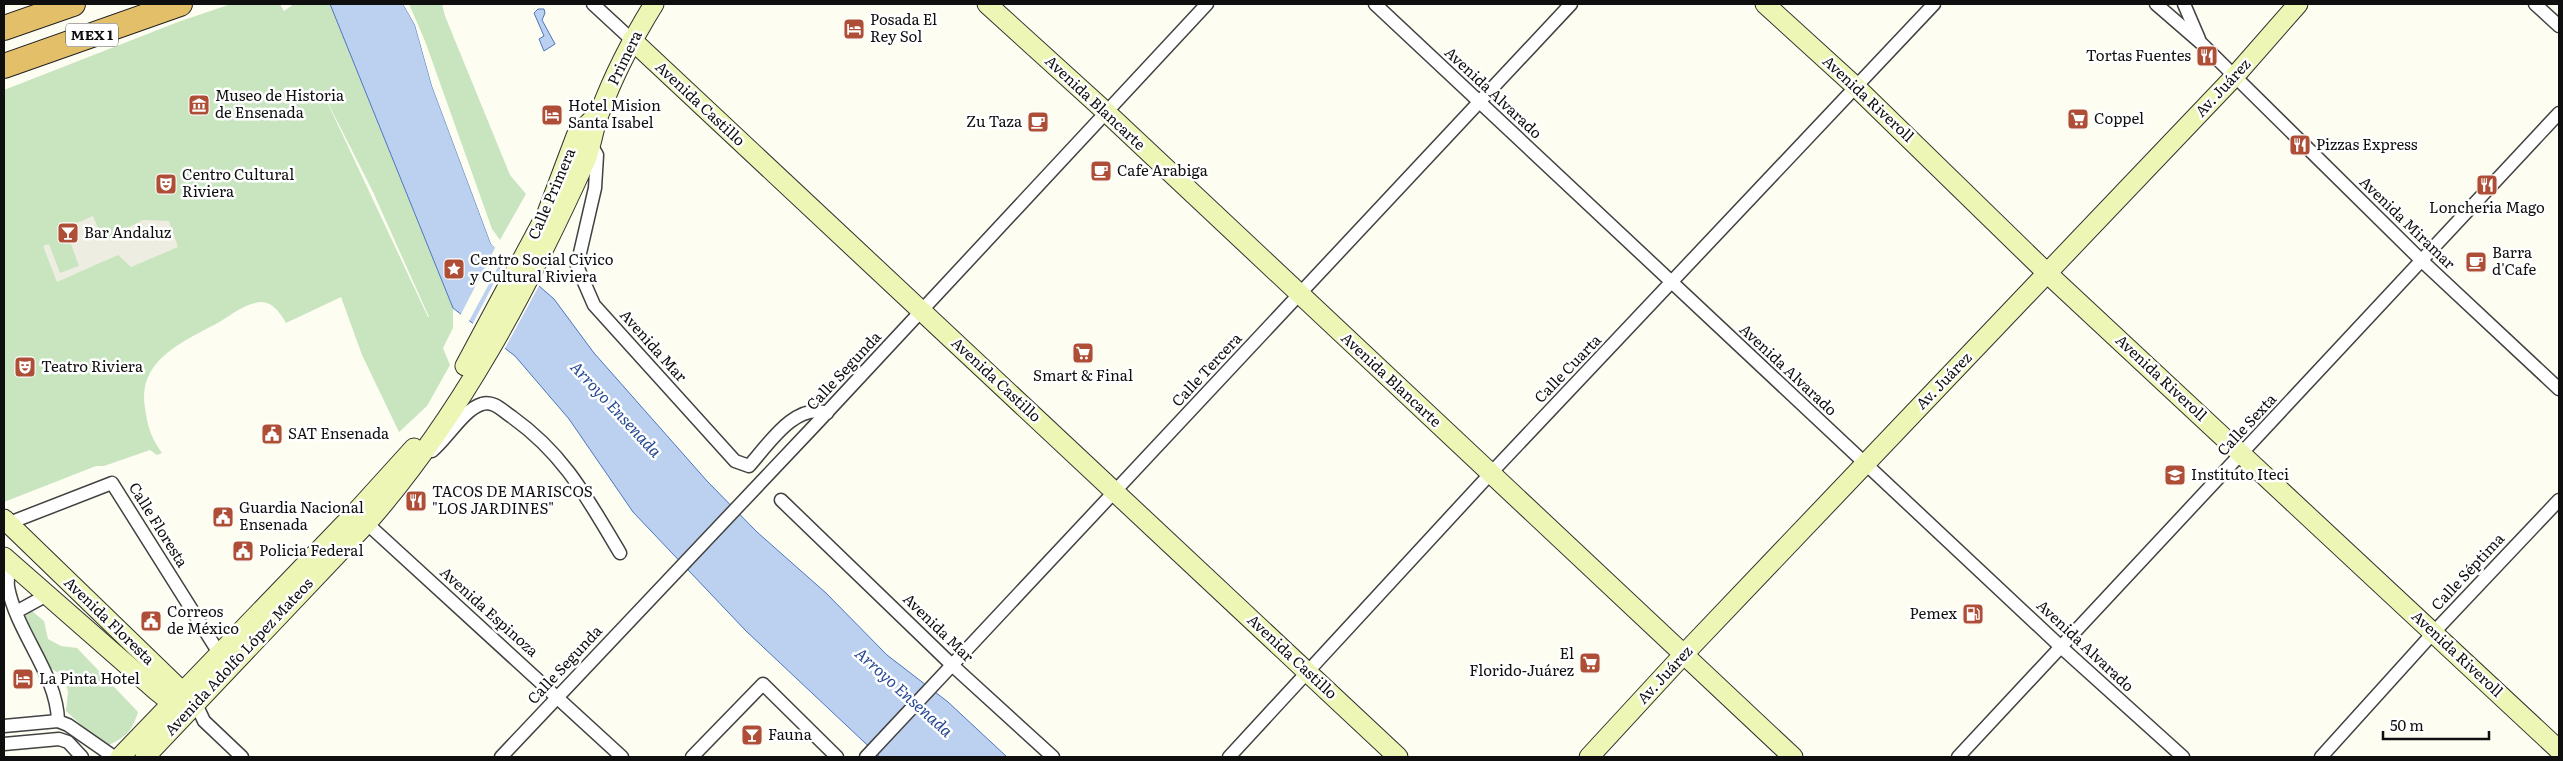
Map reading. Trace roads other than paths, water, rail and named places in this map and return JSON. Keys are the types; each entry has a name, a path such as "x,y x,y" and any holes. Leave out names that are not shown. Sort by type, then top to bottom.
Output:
{"highway":[{"name":"MEX 1","path":"4,28 73,4"},
{"name":"MEX 1","path":"4,66 180,4"}],"main road":[{"name":"Primera","path":"599,113 632,40 654,4"},
{"name":"Avenida Blancarte","path":"987,4 1106,112 1794,757"},
{"name":"Avenida Riveroll","path":"1765,4 1855,86 2047,273 2559,750"},
{"name":"Av. Juárez","path":"1589,757 1684,654 2234,77 2298,4"},
{"name":"Avenida Castillo","path":"632,40 1398,757"},
{"name":"Calle Primera","path":"361,518 420,449 450,394 466,381 540,243 547,213 599,113"},
{"name":"Avenida Adolfo López Mateos","path":"145,757 219,653 361,518"},
{"name":"Avenida Adolfo López Mateos","path":"120,757 184,703 361,518"},
{"name":"Avenida Floresta","path":"5,523 184,703"},
{"name":"Avenida Floresta","path":"7,560 46,595 184,703"}],"street":[{"name":"Avenida Castillo","path":"593,4 632,40"},
{"name":"Calle Segunda","path":"501,757 827,413 1208,4"},
{"name":"Avenida Alvarado","path":"1375,4 2061,647 2183,757"},
{"name":"Calle Tercera","path":"866,757 1571,4"},
{"name":"Calle Cuarta","path":"1229,757 1491,473 1934,4"},
{"name":"Avenida Miramar","path":"2156,4 2201,43 2422,261 2559,389"},
{"path":"2184,4 2201,43"},
{"path":"2535,4 2559,26"},
{"name":"Calle Sexta","path":"1958,757 2559,114"},
{"name":"Avenida Mar","path":"584,140 597,155 595,188 578,266 594,305 735,461 743,466 749,466 792,419 817,410 827,413"},
{"path":"420,449 434,450 474,407 488,403 496,406 537,435 571,472 620,553"},
{"name":"Calle Floresta","path":"5,523 112,483 219,653"},
{"name":"Avenida Mar","path":"781,500 952,665 1053,757"},
{"name":"Calle Séptima","path":"2322,757 2434,632 2559,500"},
{"name":"Avenida Espinoza","path":"361,518 622,757"},
{"path":"7,560 8,585 16,612 58,704 58,721"},
{"path":"16,612 46,595"},
{"path":"692,757 763,684 837,757"},
{"name":"Avenida Floresta","path":"184,703 242,757"},
{"path":"4,726 58,721 68,724 114,757"},
{"path":"4,744 59,739 68,742 82,757"}],"water":[{"name":"Arroyo Ensenada","path":"330,4 403,4 415,25 432,86 491,244 554,299 594,353 707,481 757,532 826,593 887,655 948,702 1007,757 880,757 746,631 633,512 569,419 515,356 453,308"},
{"path":"538,9 544,9 545,13 542,20 555,44 544,51 539,39 544,36 534,13"}],"place":[{"name":"Posada El Rey Sol","path":"854,29"},
{"name":"Tortas Fuentes","path":"2207,56"},
{"name":"Museo de Historia de Ensenada","path":"199,105"},
{"name":"Hotel Mision Santa Isabel","path":"552,115"},
{"name":"Coppel","path":"2078,119"},
{"name":"Zu Taza","path":"1038,122"},
{"name":"Pizzas Express","path":"2300,145"},
{"name":"Cafe Arabiga","path":"1101,171"},
{"name":"Centro Cultural Riviera","path":"166,184"},
{"name":"Loncheria Mago","path":"2487,185"},
{"name":"Bar Andaluz","path":"68,233"},
{"name":"Barra d'Cafe","path":"2476,262"},
{"name":"Centro Social Civico y Cultural Riviera","path":"454,269"},
{"name":"Smart & Final","path":"1083,353"},
{"name":"Teatro Riviera","path":"25,367"},
{"name":"SAT Ensenada","path":"272,434"},
{"name":"Instituto Iteci","path":"2175,475"},
{"name":"TACOS DE MARISCOS \"LOS JARDINES\"","path":"416,501"},
{"name":"Guardia Nacional Ensenada","path":"223,517"},
{"name":"Policia Federal","path":"243,551"},
{"name":"Pemex","path":"1973,614"},
{"name":"Correos de México","path":"151,621"},
{"name":"El Florido-Juárez","path":"1590,663"},
{"name":"La Pinta Hotel","path":"23,679"},
{"name":"Fauna","path":"752,735"}]}
